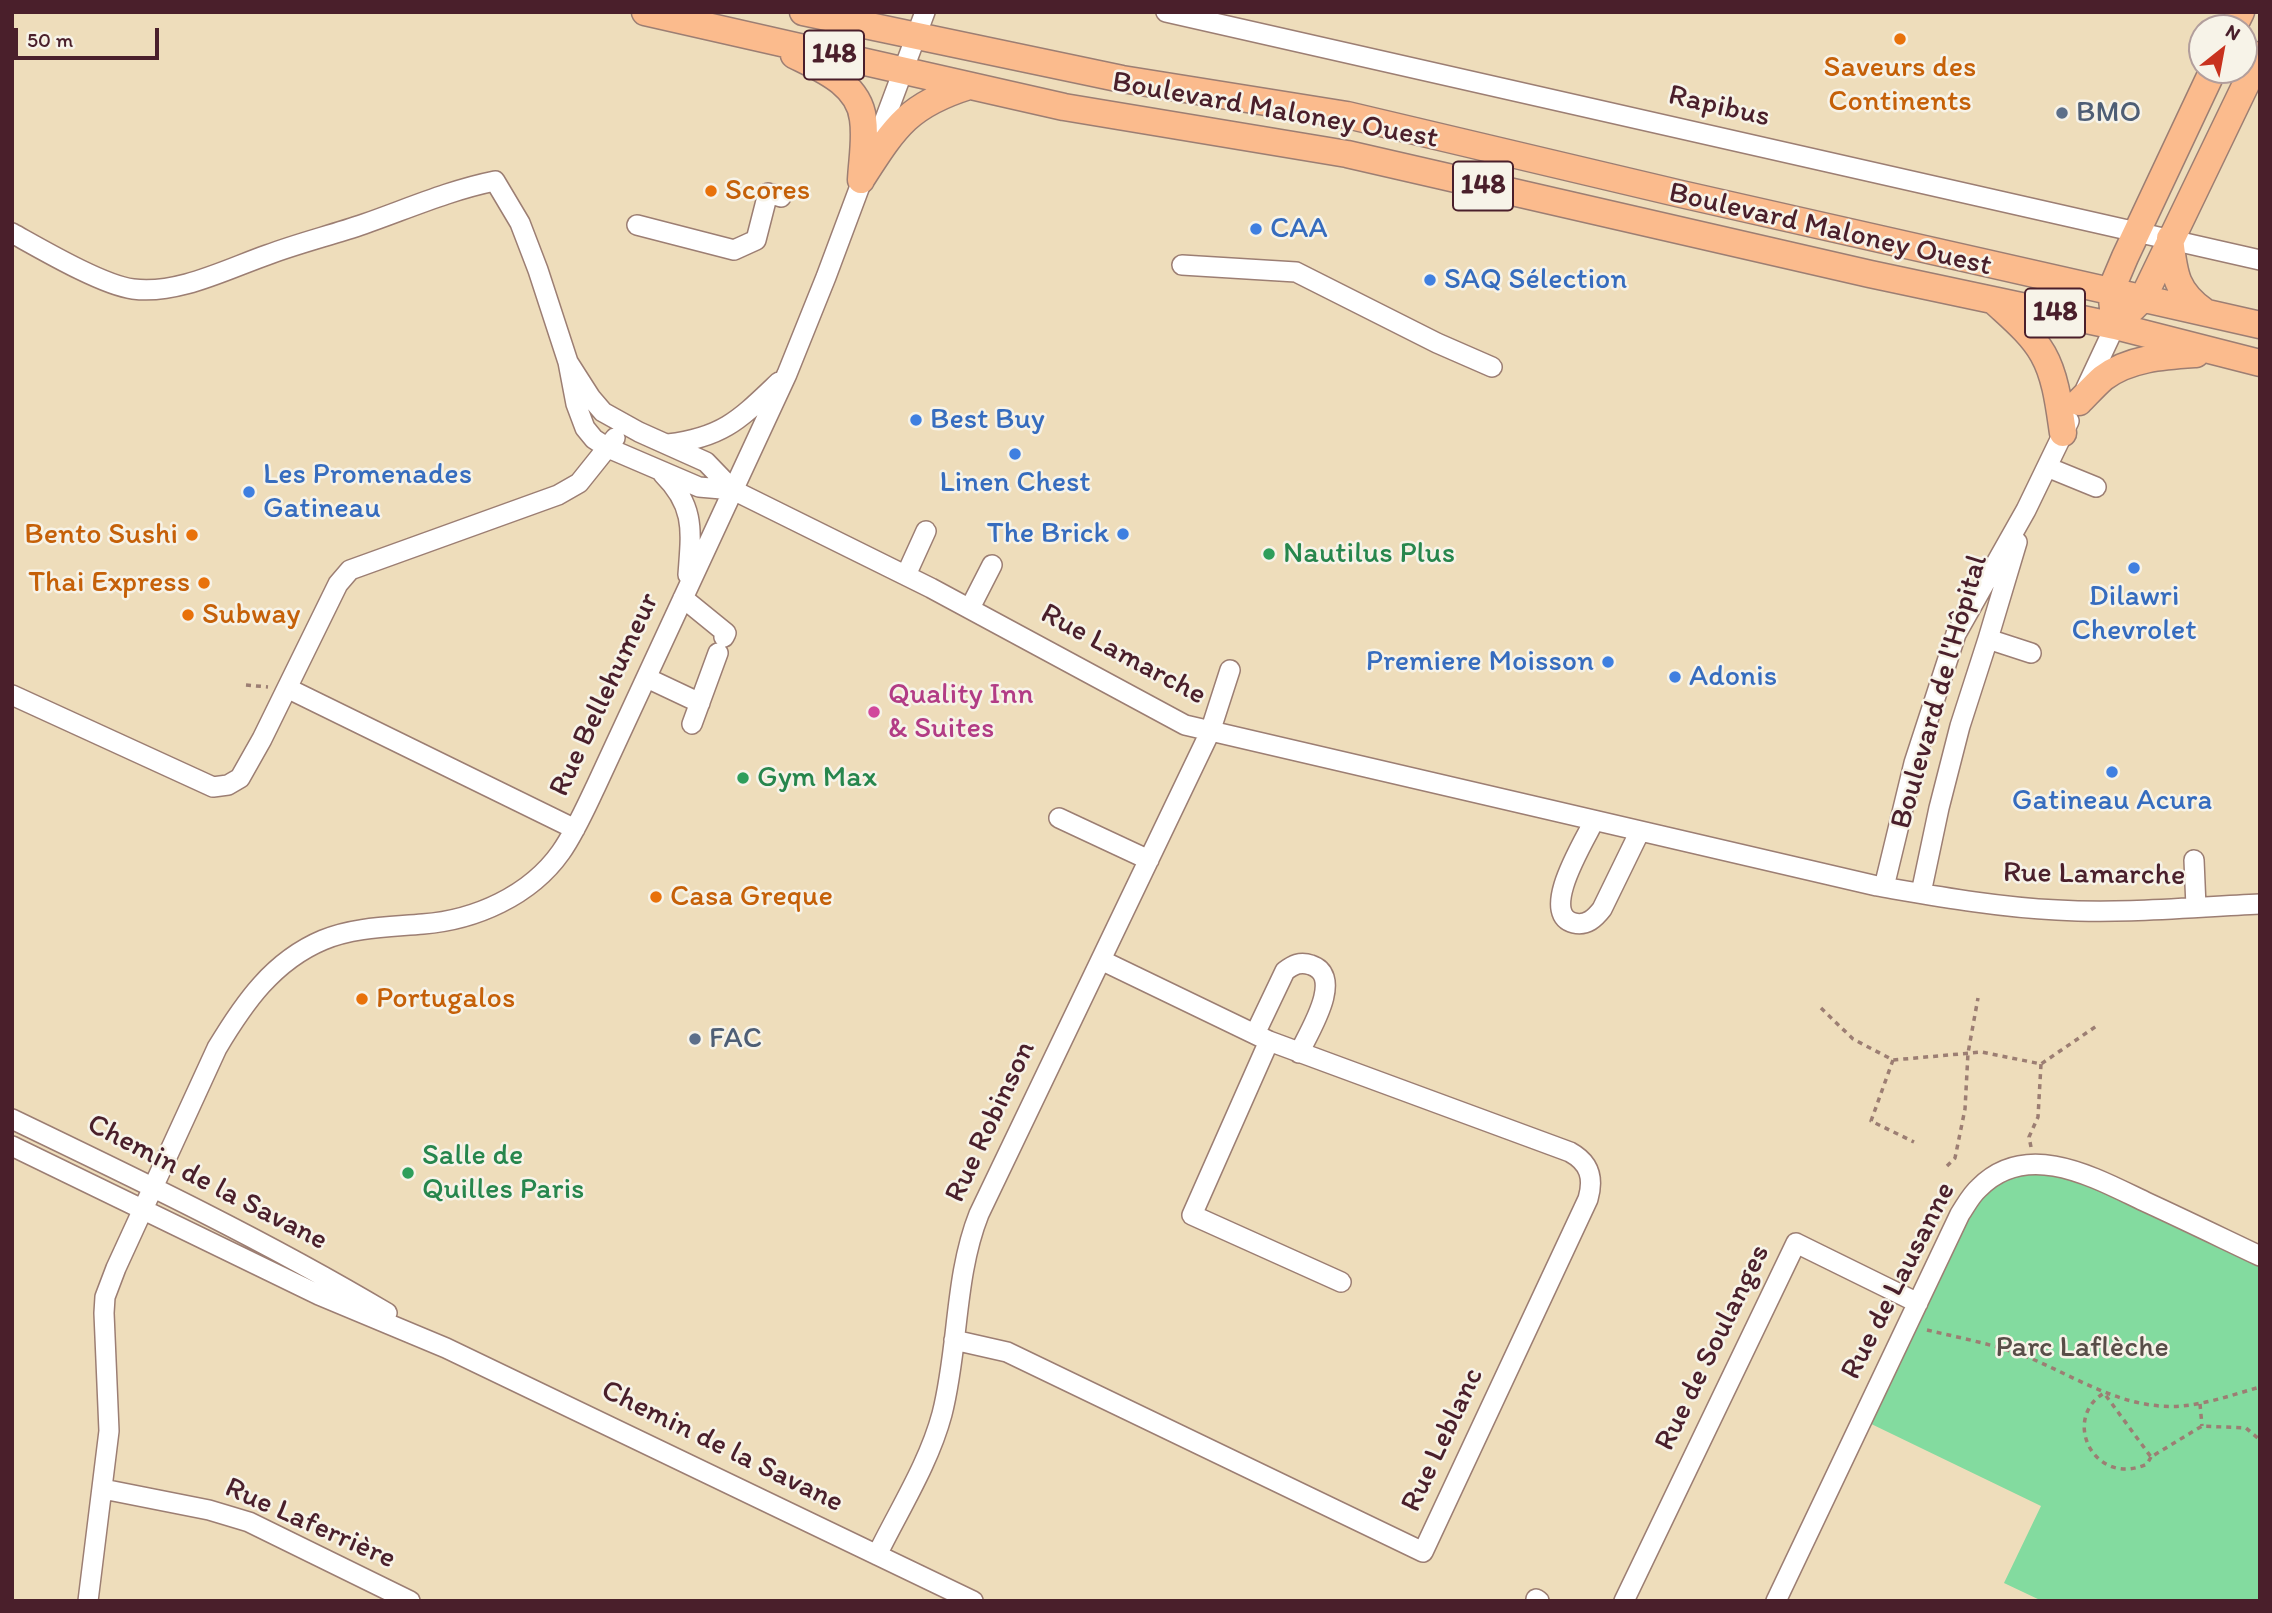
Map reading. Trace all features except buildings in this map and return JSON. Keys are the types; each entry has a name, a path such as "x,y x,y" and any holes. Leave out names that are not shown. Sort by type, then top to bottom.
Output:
{"main road":[{"name":"Boulevard Maloney Ouest","path":"645,12 1065,107 1302,145 2115,326 2260,363"},
{"name":"Boulevard Maloney Ouest","path":"803,12 921,24 1122,79 1347,115 1695,198 2260,325"},
{"path":"765,39 821,69 852,93 863,120 861,180"},
{"name":"Boulevard de l'Hôpital","path":"2115,326 2143,298 2260,55"},
{"path":"2115,326 2111,290 2206,84"},
{"path":"861,180 885,142 912,111 938,96 969,86"},
{"path":"1552,202 1561,165"},
{"path":"2170,238 2177,282 2187,297 2207,313"},
{"path":"1994,301 2024,330 2043,354 2053,380 2063,433"},
{"path":"2079,402 2104,377 2140,361 2164,356 2222,354"}],"street":[{"name":"Rapibus","path":"1166,12 2260,260"},
{"name":"Rue Bellehumeur","path":"88,1601 109,1419 105,1297 218,1048 259,986 300,952 324,939 354,931 437,923 485,910 507,899 546,870 560,853 575,829 787,374 921,24"},
{"path":"12,233 106,280 132,289 155,289 214,276 266,255 361,225 464,187 495,181 520,223 568,362 576,404 584,428 608,448 699,487 733,490"},
{"path":"638,225 734,250 756,240 768,193 781,197"},
{"path":"1182,265 1296,272 1437,343 1492,367"},
{"name":"Boulevard de l'Hôpital","path":"1884,887 1917,753 1956,634 2026,510 2115,326"},
{"path":"568,362 590,398 603,412 623,425 706,462 733,490"},
{"path":"666,444 708,437 735,423 787,374"},
{"path":"12,695 213,787 228,785 240,778 338,584 350,570 558,495 579,483 623,425"},
{"path":"2047,467 2096,487"},
{"path":"658,468 680,495 690,518 685,594 726,633 692,724"},
{"name":"Rue Lamarche","path":"733,490 970,608 1173,719 1210,732 1884,887 1991,904 2058,910 2103,912 2260,904"},
{"name":"Boulevard de l'Hôpital","path":"1922,893 1939,808 1960,726 2026,510"},
{"path":"905,575 926,531"},
{"path":"970,608 992,565"},
{"path":"1988,639 2031,653"},
{"name":"Rue Robinson","path":"877,1555 936,1431 945,1399 966,1252 972,1232 1210,732 1230,670"},
{"path":"646,678 700,703"},
{"path":"287,688 575,829"},
{"path":"1059,818 1149,860"},
{"path":"1594,821 1559,901 1562,915 1576,924 1595,918 1602,909 1640,831"},
{"path":"2194,860 2196,907"},
{"name":"Rue Leblanc","path":"954,1340 1007,1352 1423,1552 1588,1199 1591,1177 1580,1157 1570,1152 1262,1038 1101,960"},
{"path":"1299,1053 1326,990 1326,979 1318,967 1307,963 1294,964 1285,971 1262,1038 1192,1215 1341,1282"},
{"name":"Chemin de la Savane","path":"12,1119 153,1187 316,1271 446,1348"},
{"name":"Chemin de la Savane","path":"12,1146 319,1295 446,1348 973,1601"},
{"name":"Rue de Lausanne","path":"1776,1601 1960,1214 1976,1190 1986,1181 2018,1166 2035,1164 2079,1172 2260,1255"},
{"name":"Rue de Soulanges","path":"1625,1601 1796,1244 1918,1303"},
{"name":"Rue Laferrière","path":"103,1489 209,1510 249,1522 410,1601"}],"path":[{"path":"1947,1166 1955,1158 1965,1109 1968,1053 1978,998"},
{"path":"1821,1009 1853,1039 1893,1060 1982,1052 2041,1064 2098,1025"},
{"path":"1893,1060 1871,1121 1914,1142"},
{"path":"2035,1164 2029,1137 2038,1117 2041,1064"},
{"path":"1908,1325 2007,1350 2114,1397 2161,1406 2200,1404 2260,1387"},
{"path":"2104,1393 2151,1457"},
{"path":"2104,1393 2095,1398 2084,1424 2088,1444 2095,1457 2109,1467 2124,1471 2147,1464 2151,1457 2202,1426 2246,1428 2260,1440"},
{"path":"2200,1404 2202,1426"}],"green space":[{"name":"Parc Laflèche","path":"2035,1164 2260,1256 2260,1601 2042,1601 2004,1583 2041,1506 1863,1420 1976,1190"}],"place":[{"name":"Saveurs des Continents","path":"1900,39"},
{"name":"BMO","path":"2062,113"},
{"name":"Scores","path":"711,191"},
{"name":"CAA","path":"1256,229"},
{"name":"SAQ Sélection","path":"1430,280"},
{"name":"Best Buy","path":"916,420"},
{"name":"Linen Chest","path":"1015,454"},
{"name":"Les Promenades Gatineau","path":"249,492"},
{"name":"The Brick","path":"1123,534"},
{"name":"Bento Sushi","path":"192,535"},
{"name":"Nautilus Plus","path":"1269,554"},
{"name":"Dilawri Chevrolet","path":"2134,568"},
{"name":"Thai Express","path":"204,583"},
{"name":"Subway","path":"188,615"},
{"name":"Premiere Moisson","path":"1608,662"},
{"name":"Adonis","path":"1675,677"},
{"name":"Quality Inn & Suites","path":"874,712"},
{"name":"Gatineau Acura","path":"2112,772"},
{"name":"Gym Max","path":"743,778"},
{"name":"Casa Greque","path":"656,897"},
{"name":"Portugalos","path":"362,999"},
{"name":"FAC","path":"695,1039"},
{"name":"Salle de Quilles Paris","path":"408,1173"}]}
